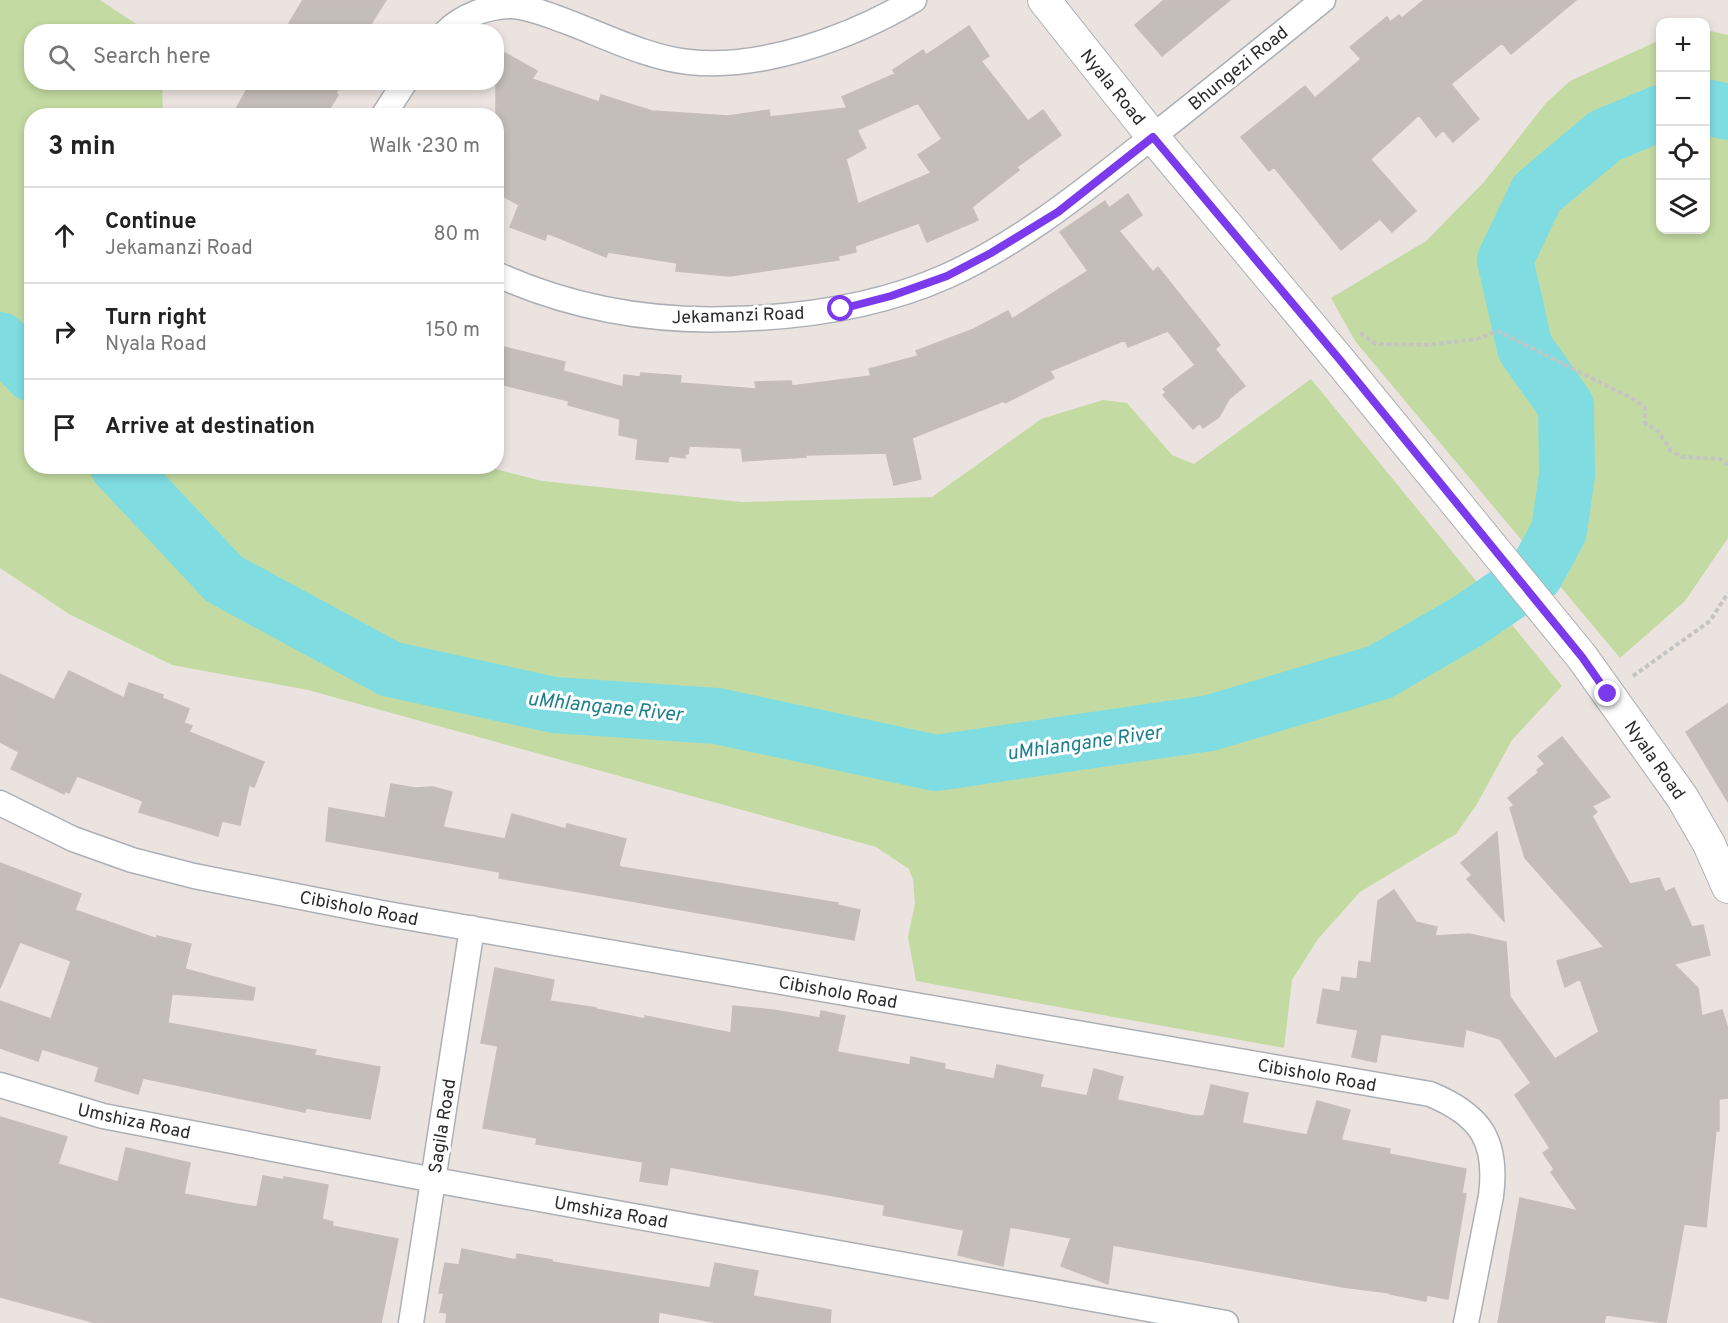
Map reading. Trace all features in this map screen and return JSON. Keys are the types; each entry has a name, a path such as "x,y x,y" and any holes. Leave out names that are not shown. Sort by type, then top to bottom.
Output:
{"street":[{"path":"458,24 472,15 493,7 514,6 540,12 652,54 688,62 754,62 787,54 859,28 914,0"},
{"name":"Nyala Road","path":"1044,0 1153,137 1340,360 1582,657 1682,797 1709,844 1728,887"},
{"name":"Bhungezi Road","path":"1153,137 1323,0"},
{"path":"387,108 400,90"},
{"name":"Jekamanzi Road","path":"504,277 547,294 638,315 709,320 780,318 841,309 891,296 947,276 991,253 1058,212 1153,137"},
{"name":"Cibisholo Road","path":"0,803 73,839 142,863 225,882 472,928 1430,1094 1452,1103 1470,1116 1483,1133 1491,1153 1494,1175 1491,1196 1466,1323"},
{"name":"Sagila Road","path":"411,1323 472,928"},
{"name":"Umshiza Road","path":"0,1085 103,1116 434,1180 1226,1323"}],"path":[{"path":"1357,330 1376,344 1426,345 1476,339 1498,331 1635,400 1645,408 1645,423 1658,431 1671,451 1682,457 1720,459 1728,464"},
{"path":"1608,694 1710,621 1728,593"}],"green space":[{"path":"0,0 100,0 136,24 24,24 24,90 162,90 163,108 24,108 24,474 504,474 504,471 542,481 742,502 932,497 1041,419 1103,400 1127,403 1172,455 1194,464 1311,379 1562,686 1512,740 1477,804 1456,834 1360,892 1318,939 1292,980 1284,1048 916,981 908,937 915,903 913,880 909,869 876,847 308,690 172,665 69,614 0,568"},
{"path":"1710,31 1728,35 1728,538 1685,601 1620,658 1355,341 1331,298 1426,241 1484,182 1546,103 1570,81 1656,42 1656,234 1710,234"}],"building":[{"path":"303,0 386,0 371,24 289,23"},
{"path":"1164,0 1230,0 1162,56 1135,25"},
{"path":"1424,0 1576,0 1511,54 1502,43 1451,84 1479,119 1453,142 1443,130 1436,137 1419,115 1372,158 1371,160 1416,211 1392,232 1380,219 1341,250 1274,167 1269,171 1241,137 1305,86 1315,98 1361,59 1350,47 1387,17 1390,22 1399,15 1402,18"},
{"path":"969,26 989,56 981,61 1028,121 1043,110 1061,135 1017,167 1019,170 972,207 978,220 927,242 919,223 855,246 856,252 838,256 839,260 730,276 676,271 677,263 608,252 606,257 547,233 545,240 510,227 519,205 504,197 504,108 496,108 496,90 504,90 505,53 537,71 532,79 599,102 601,95 652,111 728,116 769,110 770,117 847,108 842,97 895,74 893,70 923,50 926,55","holes":["918,103 942,139 918,155 931,173 858,204 846,159 866,148 857,130"]},
{"path":"247,90 338,90 336,93 338,95 330,108 236,108"},
{"path":"1128,194 1142,215 1119,231 1153,272 1158,267 1220,345 1215,349 1245,386 1229,399 1219,417 1203,428 1200,423 1193,429 1163,395 1166,392 1163,389 1195,365 1168,331 1128,347 1125,340 1050,371 1054,378 1005,403 1004,401 912,438 921,479 894,485 886,453 806,455 806,457 743,461 741,448 689,446 685,458 669,456 668,462 636,459 638,439 619,435 620,419 568,405 569,401 504,385 504,347 565,362 563,371 623,387 624,375 640,377 641,373 681,376 680,383 756,389 755,382 791,381 792,386 871,376 869,369 918,356 916,351 974,329 1008,311 1012,319 1088,271 1060,232 1105,201 1109,208"},
{"path":"69,671 124,698 129,683 163,695 162,698 189,709 184,723 192,726 189,732 264,762 254,787 249,785 240,825 222,821 218,836 139,812 143,801 77,776 69,793 65,791 64,794 11,769 19,752 0,742 0,674 54,700"},
{"path":"1728,704 1728,802 1686,732"},
{"path":"1562,737 1610,797 1592,806 1597,812 1592,816 1630,884 1659,878 1665,892 1674,888 1692,927 1703,925 1710,955 1674,964 1698,988 1702,1016 1722,1010 1728,1029 1728,1098 1719,1099 1719,1131 1716,1131 1706,1227 1684,1224 1666,1323 1606,1315 1604,1323 1498,1323 1520,1198 1578,1211 1551,1172 1554,1169 1543,1153 1550,1148 1515,1095 1531,1083 1500,1039 1466,1029 1463,1047 1381,1034 1376,1062 1352,1057 1358,1030 1317,1023 1323,989 1340,992 1342,977 1357,979 1359,961 1371,963 1378,901 1394,890 1416,922 1437,927 1435,936 1469,934 1506,942 1510,997 1555,1059 1599,1032 1580,979 1565,987 1557,961 1604,947 1525,858 1510,808 1514,805 1508,798 1539,772 1537,770 1545,764 1538,756"},
{"path":"391,784 415,788 433,787 452,792 443,827 505,839 512,814 566,829 567,824 626,839 619,865 621,867 838,903 837,905 860,910 854,940 499,878 500,872 326,841 329,808 385,818"},
{"path":"1497,832 1504,921 1467,879 1472,875 1461,863"},
{"path":"0,863 81,894 75,910 157,939 157,936 191,944 185,969 255,988 253,1000 172,994 168,1023 316,1050 314,1055 380,1067 370,1119 306,1108 305,1112 143,1078 138,1094 95,1081 99,1067 42,1049 38,1061 0,1048 0,1001 51,1019 71,961 20,942 0,988"},
{"path":"495,968 554,980 550,1001 731,1033 733,1006 820,1018 821,1011 845,1016 837,1052 910,1065 911,1057 945,1064 944,1069 994,1079 997,1065 1043,1075 1040,1087 1087,1096 1094,1069 1123,1077 1117,1100 1194,1116 1204,1116 1211,1085 1248,1093 1242,1123 1307,1135 1317,1101 1350,1110 1341,1140 1390,1149 1389,1154 1466,1169 1462,1193 1466,1194 1448,1299 1427,1295 1426,1301 1113,1245 1108,1284 1061,1266 1071,1238 1010,1227 1003,1266 958,1255 964,1230 883,1215 885,1205 670,1167 667,1185 640,1181 643,1162 536,1144 537,1138 483,1128 498,1046 481,1043"},
{"path":"0,1117 67,1137 58,1164 118,1182 126,1148 190,1163 184,1194 236,1204 257,1207 263,1176 284,1180 284,1177 328,1185 322,1219 333,1222 332,1226 398,1239 381,1323 96,1323 0,1297"},
{"path":"462,1249 516,1260 517,1254 552,1260 552,1262 710,1288 715,1263 758,1271 753,1296 831,1310 830,1323 719,1323 659,1312 658,1323 446,1323 447,1313 440,1312 444,1293 439,1293 445,1263 459,1265"}],"waterway":[{"name":"uMhlangane River","path":"1710,108 1728,112"},
{"name":"uMhlangane River","path":"126,474 224,579 390,669 554,705 717,716 936,763 1210,723 1380,672 1468,621 1535,575 1559,531 1567,475 1566,406 1525,348 1505,260 1537,193 1605,136 1656,115"},
{"name":"uMhlangane River","path":"0,340 24,366"}],"route":[{"path":"841,309 891,296 947,276 991,253 1058,212 1153,137 1340,360 1582,657 1608,694"}]}
